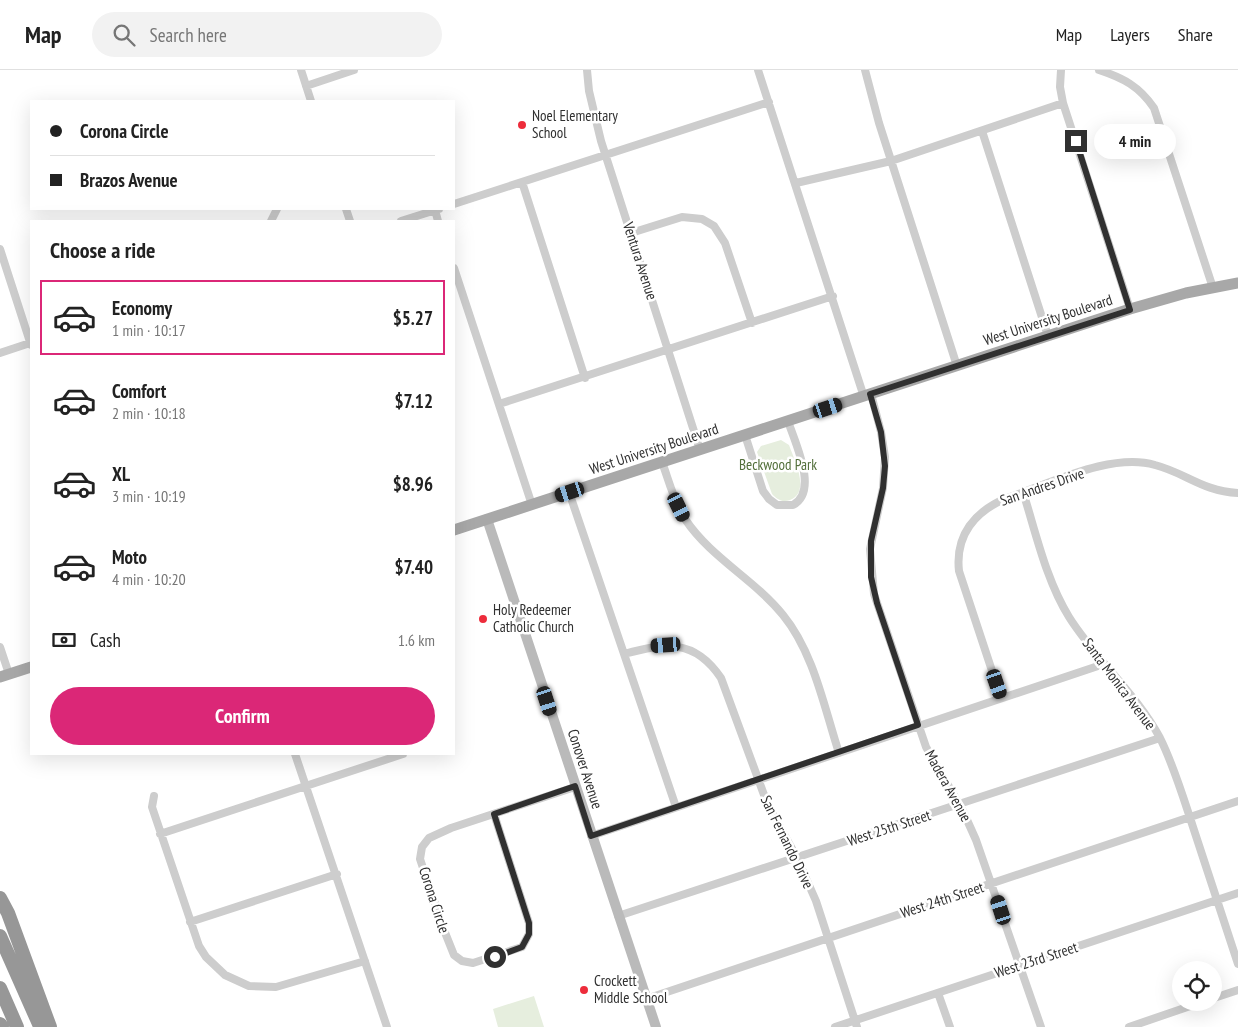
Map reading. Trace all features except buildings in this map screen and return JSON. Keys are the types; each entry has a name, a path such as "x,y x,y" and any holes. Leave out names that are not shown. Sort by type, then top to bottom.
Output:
{"highway":[{"path":"0,886 26,951 30,971"},
{"path":"0,898 30,971 50,1027"},
{"path":"0,936 41,1027"},
{"path":"0,988 17,1027"}],"main road":[{"name":"West University Boulevard","path":"455,530 1130,310 1238,283"},
{"path":"4,675 30,667"}],"street":[{"path":"301,70 311,100"},
{"path":"306,86 354,70"},
{"name":"Ventura Avenue","path":"587,70 589,91 606,155 700,450"},
{"name":"Madera Avenue","path":"758,70 833,296 881,432 885,466 883,488 871,541 871,577 877,603 918,725 935,765 970,824 1041,1027"},
{"path":"864,70 868,89 957,366"},
{"path":"1061,70 1060,87 1063,104 1130,310"},
{"path":"1099,70 1127,80 1142,93 1154,108 1213,288"},
{"path":"455,204 769,102"},
{"path":"796,183 891,161 1063,104"},
{"path":"982,131 1048,336"},
{"path":"522,182 585,378"},
{"path":"404,220 437,210"},
{"path":"631,233 682,217 695,217 714,226 725,243 752,323"},
{"path":"0,249 30,341"},
{"path":"455,271 532,504"},
{"path":"499,404 585,378 833,296"},
{"path":"0,353 30,344"},
{"path":"745,435 766,495 777,505 793,505 803,495 806,481 788,421"},
{"name":"San Andres Drive","path":"1001,698 963,584 958,554 965,532 976,516 992,504 1023,492 1106,465 1126,461 1156,465 1208,488 1238,492"},
{"path":"662,462 673,495 684,518 700,539 763,594 783,616 799,640 811,667 839,753"},
{"path":"570,492 676,807"},
{"name":"Santa Monica Avenue","path":"1023,492 1061,600 1070,619 1104,664 1145,712 1160,738 1190,817 1238,964"},
{"name":"Conover Avenue","path":"487,520 656,1027"},
{"name":"San Fernando Drive","path":"624,654 666,645 687,649 707,660 715,668 726,688 758,780 776,823 797,858 828,938 856,1024"},
{"path":"0,647 4,675"},
{"path":"591,836 1104,664"},
{"name":"West 25th Street","path":"618,916 1160,738"},
{"path":"296,755 387,1027"},
{"path":"160,834 400,755"},
{"name":"Corona Circle","path":"494,814 529,923 529,934 522,947 473,963 457,958 444,930 420,858 425,842 435,834 575,786"},
{"path":"154,796 152,807 190,922 199,946 215,967 237,982 249,986 262,987 289,984 365,961"},
{"name":"West 24th Street","path":"646,999 1238,801"},
{"path":"190,922 337,874"},
{"name":"West 23rd Street","path":"835,1027 856,1024 938,993 1238,893"},
{"path":"1222,995 1238,990"},
{"path":"938,993 950,1027"},
{"path":"1129,1027 1151,1024 1181,1011"}],"green space":[{"name":"Beckwood Park","path":"781,440 789,445 797,466 800,483 796,496 785,501 778,499 772,494 757,452 761,446"},
{"path":"534,996 544,1027 498,1027 493,1009"}],"place":[{"name":"Noel Elementary School","path":"522,125"},
{"name":"Holy Redeemer Catholic Church","path":"483,619"},
{"name":"Crockett Middle School","path":"584,990"}],"route":[{"path":"495,957 522,947 529,934 529,923 494,814 575,786 591,836 918,725 872,586 871,541 883,488 885,466 881,432 870,394 1130,310 1076,141"}]}
